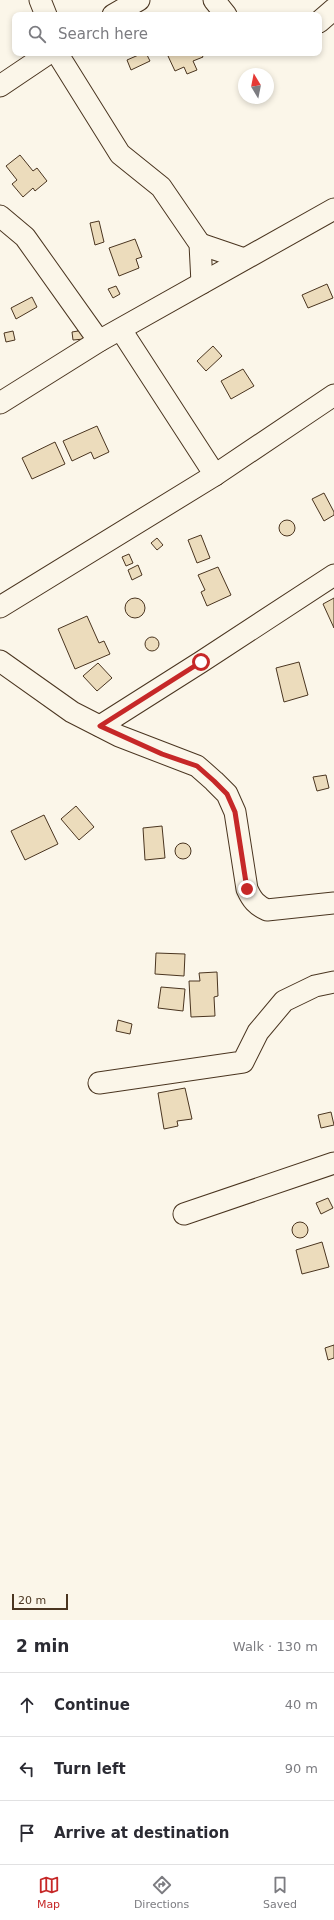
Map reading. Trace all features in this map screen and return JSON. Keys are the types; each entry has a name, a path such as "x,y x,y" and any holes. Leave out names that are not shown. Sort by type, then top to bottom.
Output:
{"street":[{"path":"40,0 45,12"},
{"path":"118,12 139,0"},
{"path":"214,0 224,12"},
{"path":"322,19 334,9"},
{"path":"322,32 334,30"},
{"path":"0,86 45,56"},
{"path":"59,56 120,154 161,187 200,244 202,283"},
{"path":"0,403 98,341 121,330 334,209"},
{"path":"0,216 25,237 98,341"},
{"path":"200,244 244,259"},
{"path":"121,330 216,475"},
{"path":"0,607 216,475 334,395"},
{"path":"100,726 334,575"},
{"path":"0,661 72,712 162,754 197,766 214,781 227,794 235,812 247,889 251,899 257,906 266,910 334,903"},
{"path":"99,1082 243,1062 258,1032 284,1001 315,986 334,982"},
{"path":"184,1214 334,1163"}],"building":[{"path":"136,56 148,56 150,61 131,70 127,60"},
{"path":"168,56 202,56 193,61 197,70 187,74 184,67 175,71"},
{"path":"20,155 33,171 37,168 47,181 35,191 33,188 23,197 12,184 17,180 6,166"},
{"path":"99,221 104,242 95,245 90,223"},
{"path":"135,239 142,257 136,259 139,268 119,276 109,248"},
{"path":"327,284 333,298 308,308 302,295"},
{"path":"116,286 120,294 113,298 108,289"},
{"path":"32,297 37,307 16,319 11,308"},
{"path":"77,327 83,327 84,339 73,340 72,332 78,331"},
{"path":"13,331 15,340 6,342 4,333"},
{"path":"213,346 222,356 206,371 197,361"},
{"path":"243,369 254,386 231,399 221,381"},
{"path":"97,426 109,452 94,459 91,452 72,461 63,441"},
{"path":"55,442 65,464 32,479 22,458"},
{"path":"324,493 334,512 334,515 324,521 312,499"},
{"path":"287,520 293,522 295,528 293,534 287,536 281,534 279,528 281,522"},
{"path":"201,535 210,558 197,563 188,540"},
{"path":"157,538 163,545 157,550 151,543"},
{"path":"129,554 133,563 126,566 122,557"},
{"path":"138,565 142,575 132,580 128,570"},
{"path":"218,567 231,595 207,606 201,592 205,590 198,575"},
{"path":"131,598 139,598 145,604 145,612 139,618 131,618 125,612 125,604"},
{"path":"334,598 334,628 323,604"},
{"path":"87,616 99,643 104,641 110,654 75,669 58,629"},
{"path":"149,637 155,637 159,641 159,647 155,651 149,651 145,647 145,641"},
{"path":"299,662 308,695 284,702 276,668"},
{"path":"98,663 112,678 97,691 83,676"},
{"path":"326,775 329,788 317,791 313,777"},
{"path":"76,806 94,827 79,840 61,819"},
{"path":"44,815 58,844 25,860 11,831"},
{"path":"162,826 165,858 145,860 143,828"},
{"path":"183,843 189,845 191,851 189,857 183,859 177,857 175,851 177,845"},
{"path":"156,953 185,954 184,976 155,974"},
{"path":"217,972 218,996 214,997 215,1016 191,1017 189,981 200,981 199,973"},
{"path":"161,987 185,989 183,1011 158,1008"},
{"path":"118,1020 132,1024 130,1034 116,1031"},
{"path":"185,1088 192,1119 177,1121 178,1126 164,1129 158,1093"},
{"path":"331,1112 334,1125 321,1128 318,1115"},
{"path":"328,1198 333,1208 321,1214 316,1203"},
{"path":"297,1222 303,1222 308,1227 306,1236 303,1238 297,1238 292,1233 292,1227"},
{"path":"322,1242 329,1267 302,1274 296,1250"},
{"path":"334,1345 334,1358 328,1360 325,1348"}],"route":[{"path":"201,662 100,726 119,736 162,754 197,766 227,794 235,812 247,889"}]}
